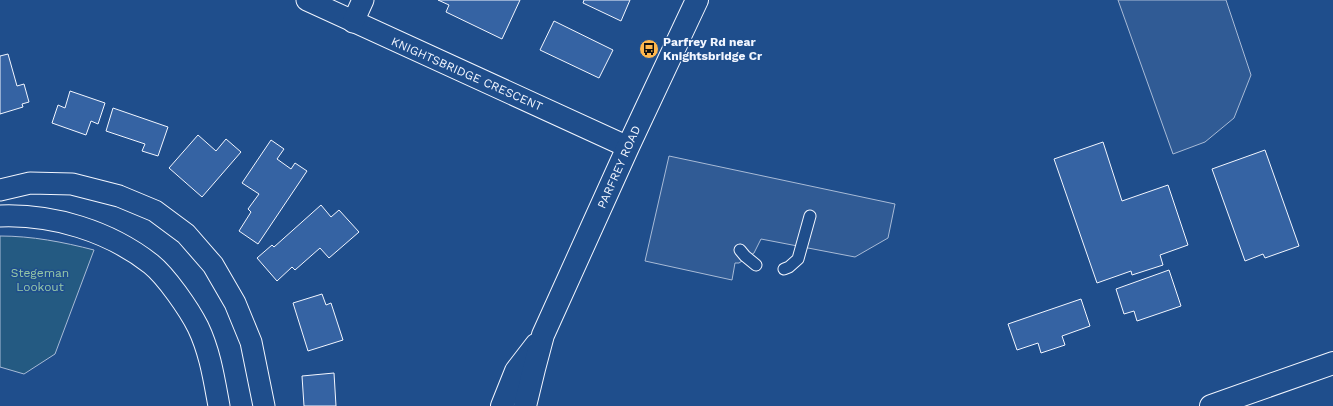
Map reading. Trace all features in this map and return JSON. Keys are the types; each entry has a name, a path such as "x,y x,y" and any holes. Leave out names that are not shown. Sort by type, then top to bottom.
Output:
{"main road":[{"name":"PARFREY ROAD","path":"526,406 543,335 628,146 697,0"},
{"name":"PARFREY ROAD","path":"502,406 516,371 543,335"},
{"path":"1212,406 1333,363"}],"street":[{"name":"KNIGHTSBRIDGE CRESCENT","path":"307,0 628,146"},
{"path":"353,22 363,0"},
{"path":"0,190 30,183 72,184 119,196 155,210 186,234 213,265 235,303 251,342 264,406"},
{"path":"0,216 15,215 55,220 89,230 123,245 152,264 173,288 198,326 211,362 219,406"}],"lane":[{"path":"784,269 789,267 798,259 810,216"},
{"path":"740,250 756,265"}],"green space":[{"name":"Stegeman Lookout","path":"0,236 47,240 94,250 55,354 24,374 0,367"}],"shaded area":[{"path":"1118,0 1226,0 1251,75 1234,118 1205,142 1173,154"},
{"path":"669,156 895,204 888,238 855,257 761,239 754,253 739,263 735,263 732,280 645,261"}],"building":[{"path":"438,0 520,0 502,39 446,12 449,5"},
{"path":"584,0 630,0 621,21 583,3"},
{"path":"554,21 613,50 599,78 540,50"},
{"path":"8,54 17,86 24,84 29,102 22,104 23,107 0,114 0,56"},
{"path":"70,91 105,103 98,124 91,121 86,135 52,123 58,105 65,108"},
{"path":"113,108 168,127 158,156 142,151 145,144 106,131"},
{"path":"198,135 216,151 226,139 241,152 202,197 169,168"},
{"path":"271,140 284,149 277,159 291,169 295,163 307,171 258,244 239,231 251,212 248,209 259,194 242,183"},
{"path":"1103,142 1122,201 1168,185 1188,245 1160,255 1163,265 1132,275 1131,271 1097,283 1054,159"},
{"path":"1265,150 1299,246 1265,258 1263,254 1245,261 1212,169"},
{"path":"321,205 331,217 339,210 359,232 329,258 320,248 295,270 292,267 277,281 257,258 272,245 274,247"},
{"path":"1169,270 1181,306 1137,321 1134,311 1124,314 1116,289"},
{"path":"322,294 326,305 331,303 343,340 308,351 293,303"},
{"path":"1081,299 1090,326 1062,336 1065,345 1041,353 1038,343 1017,350 1008,324"},
{"path":"334,373 336,406 304,406 302,376"}],"place":[{"name":"Parfrey Rd near Knightsbridge Cr","path":"649,49"}]}
